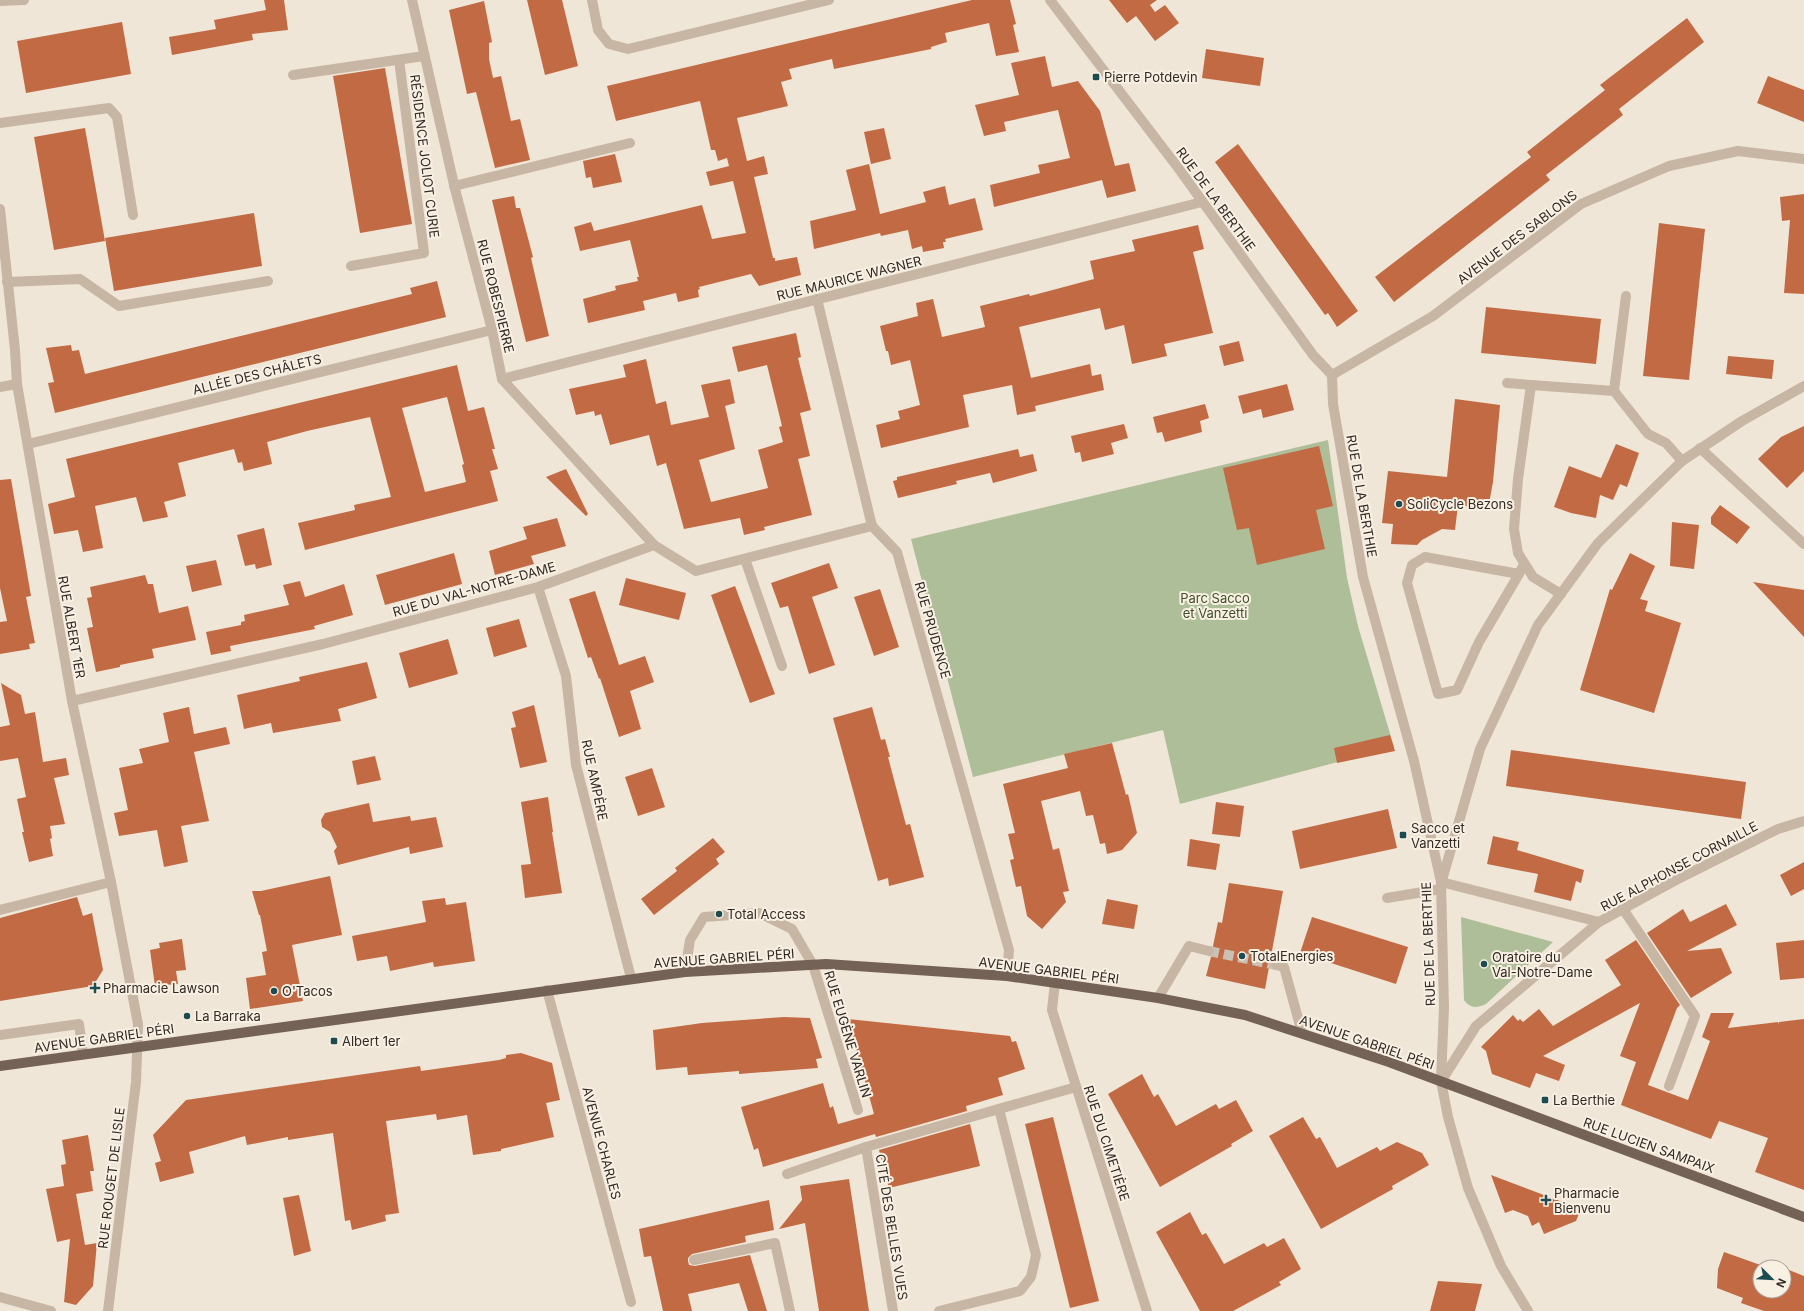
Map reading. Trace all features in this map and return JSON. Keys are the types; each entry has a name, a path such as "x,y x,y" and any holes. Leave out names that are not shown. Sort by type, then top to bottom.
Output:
{"main road":[{"name":"AVENUE GABRIEL PÉRI","path":"0,1066 631,978 684,972 813,965 1007,976 1158,998 1245,1015 1389,1062 1441,1082"},
{"name":"RUE LUCIEN SAMPAIX","path":"1441,1082 1804,1217"}],"street":[{"path":"0,1 24,0"},
{"name":"RUE ROBESPIERRE","path":"412,0 454,186 492,330 502,379"},
{"path":"592,0 598,30 609,44 628,49 829,0"},
{"name":"RUE DE LA BERTHIE","path":"1050,0 1179,169 1312,355 1332,375 1333,404 1362,577 1414,762 1441,886 1444,1008 1441,1082 1448,1117 1468,1188 1501,1266 1528,1311"},
{"name":"RÉSIDENCE JOLIOT CURIE","path":"293,75 424,56"},
{"name":"RÉSIDENCE JOLIOT CURIE","path":"351,266 424,252 399,60"},
{"path":"0,123 108,108 117,117 133,215"},
{"path":"454,186 630,143"},
{"name":"AVENUE DES SABLONS","path":"1332,375 1433,316 1581,204 1669,166 1738,151 1804,159"},
{"name":"RUE MAURICE WAGNER","path":"502,379 1202,202"},
{"name":"RUE ALBERT 1ER","path":"0,209 15,350 17,384 72,701 111,882 138,1024 137,1047"},
{"path":"7,282 80,279 119,306 268,281"},
{"path":"1626,296 1614,391 1648,434 1666,443 1682,461"},
{"path":"502,379 654,545 696,572 872,526 817,299"},
{"name":"ALLÉE DES CHÂLETS","path":"28,444 492,330"},
{"path":"1507,383 1614,391"},
{"path":"0,387 17,384"},
{"path":"1531,385 1518,479 1514,529 1518,553 1533,577 1561,594"},
{"path":"1441,886 1480,748 1538,625 1598,543 1682,461 1742,421 1804,386"},
{"path":"1700,448 1804,544"},
{"name":"RUE PRUDENCE","path":"872,526 897,552 1009,950 1007,976"},
{"name":"RUE DU VAL-NOTRE-DAME","path":"72,701 323,644 538,587 654,545"},
{"path":"1519,574 1425,557 1412,565 1407,583 1438,694 1457,690 1479,642 1519,574 1524,564"},
{"path":"745,559 782,666"},
{"name":"RUE AMPÈRE","path":"538,587 566,676 576,766 631,978"},
{"name":"RUE ALPHONSE CORNAILLE","path":"1441,1082 1476,1026 1600,922 1674,881 1778,828 1804,821"},
{"path":"0,910 111,882"},
{"path":"1387,898 1441,886 1600,922"},
{"path":"1623,909 1695,1016 1669,1086"},
{"name":"RUE EUGÈNE VARLIN","path":"684,972 690,940 704,917 759,913 792,929 813,965 858,1110"},
{"path":"1158,998 1189,946 1209,951"},
{"path":"1276,966 1284,967 1302,1033"},
{"name":"RUE DU CIMETIÈRE","path":"1055,982 1052,1010 1147,1311"},
{"name":"AVENUE CHARLES","path":"547,990 631,1302"},
{"path":"0,1034 79,1024 83,1054"},
{"name":"RUE ROUGET DE LISLE","path":"108,1311 136,1082 137,1047"},
{"name":"CITÉ DES BELLES VUES","path":"787,1174 866,1147 1076,1087"},
{"path":"939,1311 1020,1291 1031,1277 1036,1255 999,1109"},
{"name":"CITÉ DES BELLES VUES","path":"866,1147 893,1311"},
{"path":"694,1260 775,1243 790,1311"},
{"path":"0,1297 51,1311"}],"green space":[{"name":"Parc Sacco et Vanzetti","path":"1328,440 1347,578 1358,626 1394,747 1180,804 1163,730 973,777 911,539"},
{"path":"1461,917 1553,942 1486,1004 1474,1007 1469,1005 1464,1000"}],"building":[{"path":"264,0 284,0 288,30 252,34 253,40 172,55 169,37 216,29 214,20 266,10"},
{"path":"527,0 562,0 578,66 545,75"},
{"path":"972,0 1010,0 1016,24 1013,25 1019,52 996,56 989,23 945,33 947,42 931,47 931,49 834,69 832,59 789,69 792,79 781,82 788,106 737,118 747,161 764,156 768,174 754,177 773,258 775,258 775,261 797,257 801,275 759,286 751,274 699,287 699,297 678,302 676,293 643,301 645,310 588,323 583,299 616,290 615,286 638,281 637,277 639,277 630,240 580,251 574,227 591,222 594,231 702,205 712,239 746,233 733,181 710,186 706,172 729,166 727,158 718,161 715,150 711,150 700,101 616,121 607,86"},
{"path":"1109,0 1157,0 1150,5 1155,12 1165,5 1179,23 1155,41 1136,16 1127,23"},
{"path":"484,1 492,42 489,43 489,59 493,78 501,76 511,121 520,119 530,160 495,168 476,92 467,94 449,10"},
{"path":"1687,18 1704,42 1619,109 1623,115 1546,175 1550,180 1394,302 1375,277 1531,157 1527,152 1605,90 1600,85"},
{"path":"122,22 131,74 26,93 17,41"},
{"path":"1206,49 1264,58 1260,86 1202,78"},
{"path":"1045,56 1052,87 1078,81 1100,111 1115,166 1129,163 1136,191 1107,198 1102,180 994,207 990,185 1040,173 1038,165 1070,158 1058,110 1004,122 1006,131 984,136 975,105 1019,95 1011,63"},
{"path":"385,68 412,224 360,233 333,76"},
{"path":"1768,76 1804,90 1804,122 1757,103"},
{"path":"85,128 105,241 54,250 34,137"},
{"path":"884,128 891,159 871,164 864,132"},
{"path":"1238,144 1358,311 1337,327 1328,313 1325,315 1215,162"},
{"path":"615,154 622,182 593,188 591,177 586,178 583,161"},
{"path":"869,164 880,214 926,202 923,192 945,186 949,205 975,198 983,230 945,239 946,242 943,242 944,248 923,252 922,246 912,249 908,230 881,236 880,233 814,249 810,221 856,210 846,170"},
{"path":"1804,194 1804,294 1784,293 1790,220 1782,221 1780,197"},
{"path":"514,196 516,208 520,208 533,257 531,258 549,336 526,342 492,200"},
{"path":"254,213 262,266 114,291 105,238"},
{"path":"1659,223 1705,229 1689,380 1643,376"},
{"path":"1198,225 1204,249 1193,252 1213,333 1164,344 1167,356 1132,364 1124,325 1105,330 1100,308 1019,327 1031,378 1090,364 1092,376 1101,374 1104,390 1035,406 1036,411 1017,415 1012,385 963,395 969,427 881,448 876,425 900,419 898,411 920,405 910,360 891,365 880,326 918,316 916,303 933,299 942,337 985,327 980,306 1029,294 1030,296 1094,279 1090,261 1135,251 1132,240"},
{"path":"437,281 446,317 55,413 48,383 54,382 46,348 71,345 72,351 79,350 85,374 412,294 410,288"},
{"path":"1486,307 1601,319 1596,364 1481,353"},
{"path":"796,333 801,357 798,358 811,410 800,413 810,456 798,459 812,515 764,527 765,530 744,535 740,518 684,529 666,463 657,466 649,435 610,445 601,414 595,416 594,411 576,415 569,389 626,377 623,365 646,359 656,404 666,401 671,425 709,417 701,385 730,379 735,403 725,406 735,449 699,460 711,502 768,488 758,450 783,442 779,427 782,426 767,365 738,372 732,347"},
{"path":"1239,341 1244,361 1224,366 1219,346"},
{"path":"1728,356 1774,360 1772,379 1726,374"},
{"path":"457,365 468,411 484,407 495,449 492,449 498,469 490,471 498,501 305,550 298,523 355,510 354,505 391,497 370,417 307,431 267,442 272,464 244,471 242,462 238,463 234,449 178,463 186,496 164,502 168,517 143,522 136,497 95,506 103,548 83,552 78,530 54,534 48,504 75,497 66,459","holes":["447,397 464,464 462,465 466,482 425,492 402,408"]},
{"path":"1287,384 1294,410 1263,418 1261,409 1243,414 1238,396"},
{"path":"1455,399 1500,405 1493,482 1488,509 1458,505 1455,530 1442,529 1422,540 1417,545 1391,544 1393,524 1382,523 1388,471 1447,477"},
{"path":"1205,404 1209,418 1200,421 1202,432 1165,442 1162,432 1157,433 1153,417"},
{"path":"1124,424 1128,438 1111,443 1114,454 1082,462 1080,452 1075,453 1071,436"},
{"path":"1804,426 1804,471 1787,488 1758,459 1781,437"},
{"path":"1616,444 1639,453 1627,487 1620,484 1613,500 1600,495 1596,518 1571,513 1554,507 1569,466 1601,478"},
{"path":"1319,446 1333,506 1316,510 1325,549 1257,565 1249,528 1237,530 1223,468"},
{"path":"1018,449 1020,457 1033,454 1037,471 993,483 990,473 956,481 957,484 898,498 893,481 897,480 897,477"},
{"path":"566,469 588,514 586,516 546,477"},
{"path":"11,479 31,596 26,597 35,643 29,644 30,649 0,654 0,622 7,621 0,588 0,480"},
{"path":"1720,505 1750,527 1737,544 1711,524 1711,517"},
{"path":"557,518 566,546 531,556 534,564 495,575 489,551 527,539 523,527"},
{"path":"1672,522 1699,525 1694,569 1670,566"},
{"path":"264,528 272,565 256,569 255,564 245,566 237,535"},
{"path":"454,553 462,584 385,605 376,575"},
{"path":"1630,553 1655,566 1640,599 1648,601 1645,611 1681,623 1654,713 1580,690 1610,589 1612,590"},
{"path":"216,560 222,585 192,592 186,566"},
{"path":"829,563 838,588 812,597 835,665 809,674 788,606 780,608 771,583"},
{"path":"145,575 148,584 153,584 159,613 188,606 196,640 152,649 154,658 96,672 87,628 93,627 87,598 92,597 90,587"},
{"path":"626,578 686,593 679,620 619,605"},
{"path":"300,581 305,597 344,584 353,615 314,626 315,629 230,646 231,651 211,655 206,632 241,625 241,622 245,621 244,615 289,605 283,585"},
{"path":"1753,582 1804,590 1804,637"},
{"path":"735,586 775,694 750,703 711,595"},
{"path":"880,589 899,647 874,656 854,597"},
{"path":"595,591 619,665 645,656 654,682 630,691 641,729 619,737 600,678 599,679 591,657 588,658 569,599"},
{"path":"519,619 527,647 494,657 486,628"},
{"path":"448,639 458,674 409,688 399,653"},
{"path":"367,662 377,698 338,709 341,721 273,733 271,723 244,729 237,695 300,681 299,677"},
{"path":"1,683 21,695 25,714 35,712 43,762 66,758 69,775 54,778 65,824 50,826 52,838 50,839 53,856 29,862 22,832 24,832 17,799 26,797 18,758 0,761 0,727 10,725"},
{"path":"534,705 547,762 520,768 511,728 516,727 512,712"},
{"path":"189,707 194,734 226,727 230,744 194,752 209,821 181,826 188,862 164,867 157,830 119,836 114,813 128,810 119,768 143,763 139,749 169,742 163,713"},
{"path":"872,707 881,740 885,739 890,757 888,757 906,825 910,824 924,877 889,886 888,878 878,881 833,718"},
{"path":"1390,735 1395,751 1337,763 1334,748"},
{"path":"1112,743 1126,795 1128,794 1137,833 1122,850 1107,854 1105,843 1100,844 1093,815 1086,816 1080,791 1041,801 1053,850 1059,848 1069,891 1063,892 1066,902 1042,929 1027,916 1021,886 1016,887 1010,860 1014,859 1008,834 1015,833 1003,784 1068,768 1064,754"},
{"path":"1511,750 1746,782 1741,819 1506,786"},
{"path":"375,756 381,780 357,785 352,761"},
{"path":"652,768 665,807 638,816 625,777"},
{"path":"548,797 562,893 525,898 521,865 531,864 521,802"},
{"path":"1216,802 1244,806 1240,837 1212,834"},
{"path":"369,803 373,822 410,816 411,821 436,817 443,847 410,854 409,847 338,865 334,851 337,847 330,832 322,827 321,820 325,813"},
{"path":"1388,809 1397,848 1300,869 1292,831"},
{"path":"1493,836 1519,842 1517,850 1584,870 1581,883 1576,881 1571,901 1534,892 1538,874 1487,864"},
{"path":"713,838 725,852 716,859 719,864 654,915 641,899 677,871 675,868"},
{"path":"1190,839 1220,844 1216,870 1187,866"},
{"path":"1804,862 1804,889 1791,896 1780,875"},
{"path":"330,876 342,935 292,945 303,1001 250,1009 246,978 266,975 262,952 267,951 260,915 252,891 261,891"},
{"path":"1229,883 1283,891 1265,989 1206,976 1211,957 1215,952 1213,946 1218,922 1222,923"},
{"path":"77,897 83,916 92,913 103,970 93,986 0,1001 0,918"},
{"path":"445,898 446,905 466,902 475,961 434,967 433,962 390,971 387,956 357,961 352,936 426,922 422,901"},
{"path":"1107,899 1138,905 1134,929 1102,924"},
{"path":"1726,904 1737,925 1687,951 1721,948 1732,973 1691,998 1647,933 1683,909 1690,922"},
{"path":"1312,917 1408,947 1396,984 1300,953"},
{"path":"182,939 186,970 176,971 178,984 155,986 150,950 160,948 159,943"},
{"path":"1636,940 1680,1005 1677,1008 1648,1085 1688,1100 1710,1041 1702,1037 1711,1013 1734,1013 1728,1028 1778,1022 1779,1024 1779,1022 1804,1019 1804,1190 1755,1172 1768,1138 1719,1121 1711,1139 1621,1105 1636,1062 1620,1056 1640,1003 1543,1056 1565,1065 1559,1081 1536,1073 1530,1088 1492,1074 1486,1051 1481,1047 1513,1015 1518,1021 1520,1019 1523,1022 1539,1009 1553,1026 1621,985 1605,960"},
{"path":"1804,940 1804,978 1780,980 1776,943"},
{"path":"784,1017 810,1018 822,1058 816,1059 818,1068 739,1074 739,1071 688,1075 687,1067 656,1070 653,1030 702,1023"},
{"path":"848,1019 1010,1036 1012,1042 1016,1041 1025,1069 998,1078 1003,1095 966,1106 967,1111 876,1137 875,1134 763,1167 758,1148 754,1150 741,1107 823,1083 830,1108 833,1106 838,1124 874,1114"},
{"path":"521,1053 552,1063 560,1100 546,1103 554,1137 501,1149 501,1151 473,1155 467,1115 437,1120 436,1114 386,1121 399,1213 385,1215 386,1221 352,1230 350,1220 345,1221 333,1133 288,1140 288,1137 247,1145 245,1136 189,1152 194,1173 160,1182 155,1163 161,1161 153,1135 186,1100 420,1066 421,1071 499,1060 506,1058 506,1055"},
{"path":"1142,1074 1154,1097 1158,1094 1176,1126 1216,1104 1219,1109 1236,1100 1253,1131 1231,1144 1232,1146 1160,1187 1108,1094"},
{"path":"1053,1117 1099,1301 1070,1308 1025,1124"},
{"path":"1303,1117 1316,1139 1320,1137 1337,1168 1377,1147 1380,1151 1397,1142 1422,1153 1429,1165 1392,1186 1393,1189 1321,1229 1269,1136"},
{"path":"970,1124 980,1166 889,1188 879,1150"},
{"path":"88,1135 94,1171 90,1171 93,1191 76,1194 85,1245 97,1243 93,1286 76,1305 64,1302 70,1239 57,1242 46,1189 64,1186 61,1165 66,1164 62,1140"},
{"path":"1491,1175 1581,1209 1576,1221 1544,1234 1539,1222 1532,1226 1528,1216 1513,1210 1505,1213"},
{"path":"849,1179 869,1311 819,1311 805,1223 779,1229 802,1200 800,1186"},
{"path":"299,1195 311,1251 294,1256 283,1198"},
{"path":"769,1200 774,1230 745,1236 746,1242 692,1254 688,1258 689,1265 695,1266 750,1255 767,1311 748,1311 739,1283 688,1294 692,1311 663,1311 651,1256 644,1257 639,1229"},
{"path":"1190,1212 1202,1235 1206,1233 1224,1264 1264,1243 1267,1247 1284,1238 1301,1269 1279,1282 1281,1285 1233,1311 1200,1311 1156,1232"},
{"path":"1724,1252 1752,1262 1752,1299 1792,1299 1792,1271 1804,1276 1804,1311 1764,1311 1741,1303 1743,1298 1717,1288 1718,1269"},
{"path":"1438,1281 1482,1284 1475,1311 1430,1311"}],"tunnel":[{"path":"1209,951 1276,965"}],"place":[{"name":"Pierre Potdevin","path":"1096,77"},
{"name":"SoliCycle Bezons","path":"1399,504"},
{"name":"Sacco et Vanzetti","path":"1403,835"},
{"name":"Total Access","path":"719,914"},
{"name":"TotalEnergies","path":"1242,956"},
{"name":"Oratoire du Val-Notre-Dame","path":"1484,964"},
{"name":"Pharmacie Lawson","path":"95,988"},
{"name":"O'Tacos","path":"274,991"},
{"name":"La Barraka","path":"187,1016"},
{"name":"Albert 1er","path":"334,1041"},
{"name":"La Berthie","path":"1545,1100"},
{"name":"Pharmacie Bienvenu","path":"1546,1200"}]}
